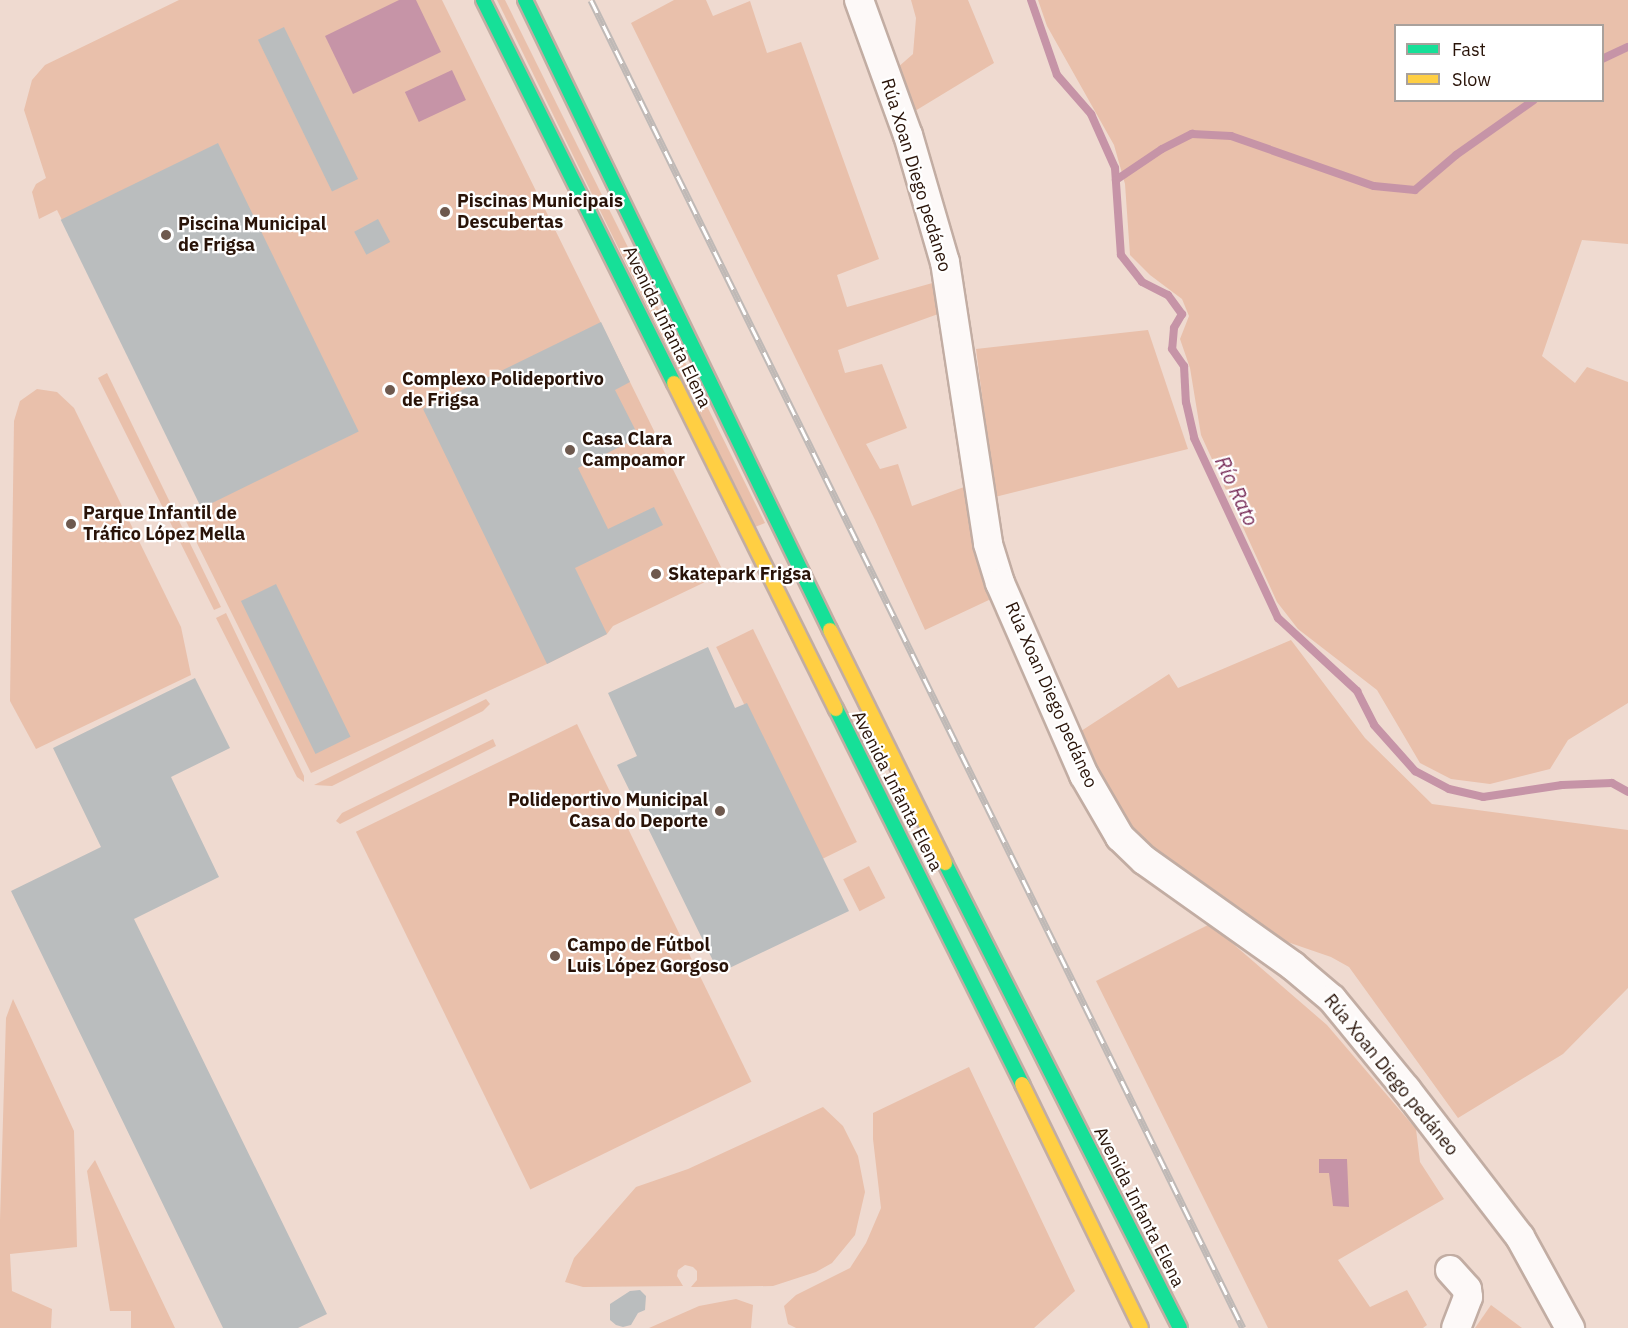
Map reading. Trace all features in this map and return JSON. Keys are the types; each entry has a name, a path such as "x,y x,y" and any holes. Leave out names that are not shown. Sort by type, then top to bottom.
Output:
{"street":[{"name":"Avenida Infanta Elena","path":"483,0 783,567 915,804 1141,1328"},
{"name":"Avenida Infanta Elena","path":"525,0 783,567 1005,1015 1180,1328"},
{"name":"Rúa Xoan Diego pedáneo","path":"859,0 908,135 945,262 988,544 1000,583 1083,775 1120,837 1144,860 1196,895 1332,999 1407,1089 1520,1237 1570,1328"},
{"path":"1450,1270 1467,1289 1468,1297 1456,1328"}],"shaded area":[{"name":"Complexo Polideportivo de Frigsa","path":"179,0 442,0 724,573 613,626 607,634 547,664 311,773 183,515 203,504 57,210 39,219 32,192 36,184 46,178 24,110 32,80 45,65"},
{"path":"399,0 416,0 441,52 353,94 325,36"},
{"path":"497,0 505,0 765,523 755,527"},
{"path":"674,0 706,0 713,16 750,1 767,53 801,42 879,259 837,275 847,307 936,282 941,313 838,350 845,373 882,364 907,428 866,444 880,469 898,464 912,506 964,487 991,599 925,630 875,520 631,23"},
{"path":"911,0 968,0 994,63 915,111 897,68 913,54 916,18"},
{"path":"1038,0 1628,0 1628,244 1582,240 1542,356 1575,383 1587,367 1628,382 1628,703 1568,740 1550,769 1490,784 1451,779 1420,763 1377,690 1298,629 1277,602 1201,435 1190,368 1180,339 1189,316 1182,299 1150,275 1130,255 1125,184 1114,145 1047,26"},
{"path":"452,70 466,100 419,122 405,92"},
{"path":"1148,330 1188,449 995,497 976,349"},
{"path":"107,373 221,607 214,610 98,378"},
{"name":"Parque Infantil de Tráfico López Mella","path":"37,389 57,392 74,408 181,627 191,675 36,749 10,701 14,421 20,401"},
{"path":"226,613 304,776 304,782 297,777 216,618"},
{"path":"753,629 857,842 820,860 716,647"},
{"path":"1291,640 1365,738 1432,804 1628,830 1628,988 1563,1054 1458,1118 1349,967 1331,957 1267,935 1142,841 1106,795 1078,733 1169,674 1178,688"},
{"path":"486,699 490,704 483,711 332,786 314,785"},
{"name":"Campo de Fútbol Luis López Gorgoso","path":"577,724 751,1082 530,1190 356,832"},
{"path":"493,739 496,746 340,824 336,821 342,813"},
{"path":"869,866 885,898 860,911 843,879"},
{"path":"1210,924 1327,1025 1416,1129 1420,1162 1444,1199 1338,1260 1370,1307 1407,1290 1427,1325 1423,1328 1268,1328 1096,981"},
{"path":"13,999 74,1131 77,1247 10,1254 12,1291 52,1309 51,1328 0,1328 0,1220 6,1018"},
{"path":"969,1067 1075,1291 1034,1328 796,1328 788,1324 784,1306 796,1295 850,1268 866,1243 881,1208 873,1139 873,1113"},
{"path":"823,1107 843,1126 858,1156 865,1192 855,1235 832,1263 816,1272 773,1286 691,1287 697,1280 697,1271 685,1265 678,1270 677,1276 683,1286 583,1287 565,1282 574,1258 636,1187 688,1169"},
{"path":"1319,1159 1347,1159 1349,1207 1333,1206 1329,1173 1319,1173"},
{"path":"95,1160 175,1328 131,1328 131,1311 110,1311 87,1171"},
{"path":"736,1299 753,1305 751,1328 649,1328 699,1306"},
{"path":"1491,1305 1522,1328 1475,1328"}],"building":[{"path":"284,27 358,179 332,192 258,40"},
{"path":"218,143 359,432 201,508 61,220"},
{"path":"378,219 390,242 366,255 354,232"},
{"path":"601,322 630,382 615,390 639,437 578,468 608,529 654,507 663,525 575,568 607,634 547,664 423,409"},
{"path":"276,584 351,737 315,754 241,601"},
{"name":"Polideportivo Municipal Casa do Deporte","path":"708,647 735,708 747,703 849,911 719,973 617,765 637,756 608,693"},
{"path":"195,678 230,748 171,777 219,877 134,919 327,1314 298,1328 223,1328 11,891 101,847 53,748"},
{"path":"640,1290 646,1296 645,1310 638,1313 631,1325 623,1327 616,1325 610,1320 610,1304 630,1291"}],"waterway":[{"name":"Río Rato","path":"1031,0 1057,75 1091,114 1115,168 1121,255 1142,282 1168,295 1182,314 1174,328 1172,349 1184,366 1186,402 1194,438 1278,618 1357,691 1374,725 1415,771 1449,789 1483,797 1562,785 1612,783 1628,792"},
{"path":"1604,58 1628,47"},
{"path":"1116,180 1162,149 1192,134 1231,136 1374,186 1415,190 1456,155 1531,102"}],"railway":[{"path":"591,0 1243,1328"}],"traffic: fast":[{"path":"483,0 674,383"},
{"path":"525,0 830,630"},
{"path":"836,709 1022,1084"},
{"path":"945,863 1180,1328"}],"traffic: slow":[{"path":"674,383 836,709"},
{"path":"830,630 945,863"},
{"path":"1022,1084 1141,1328"}],"place":[{"name":"Piscinas Municipais Descubertas","path":"445,212"},
{"name":"Piscina Municipal de Frigsa","path":"166,235"},
{"name":"Complexo Polideportivo de Frigsa","path":"390,390"},
{"name":"Casa Clara Campoamor","path":"570,450"},
{"name":"Parque Infantil de Tráfico López Mella","path":"71,524"},
{"name":"Skatepark Frigsa","path":"656,574"},
{"name":"Polideportivo Municipal Casa do Deporte","path":"720,811"},
{"name":"Campo de Fútbol Luis López Gorgoso","path":"555,956"}]}
